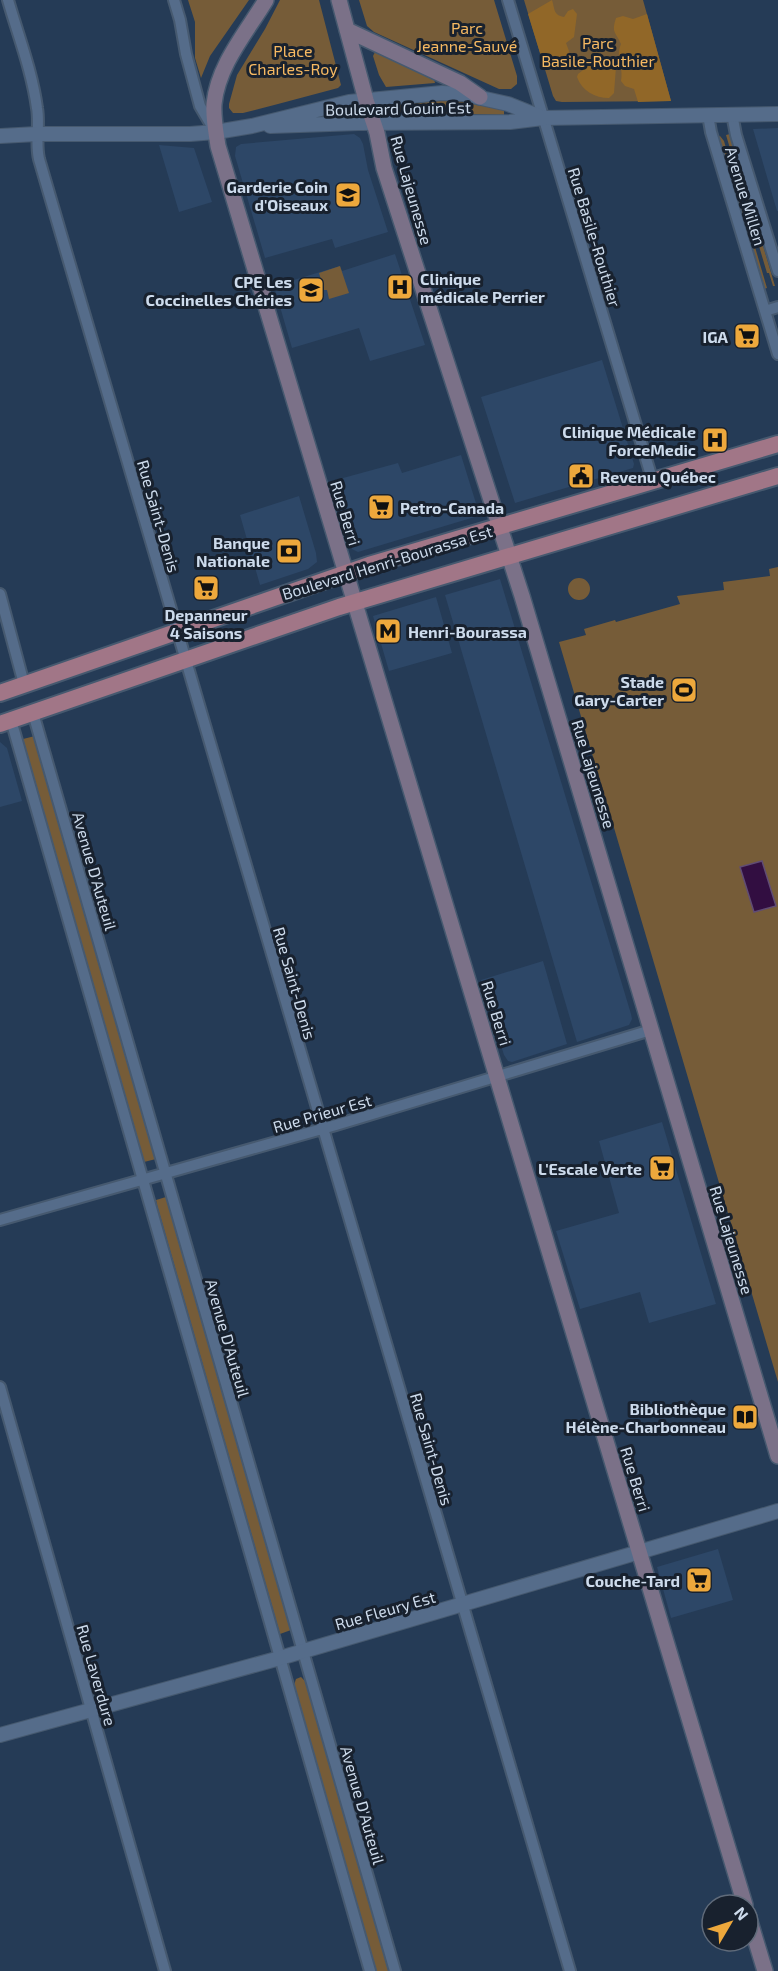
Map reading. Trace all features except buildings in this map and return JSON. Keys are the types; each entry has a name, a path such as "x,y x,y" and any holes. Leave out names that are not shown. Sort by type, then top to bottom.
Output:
{"main road":[{"name":"Rue Berri","path":"266,0 230,56 220,78 214,104 220,153 741,1893"},
{"name":"Rue Lajeunesse","path":"339,0 387,177 510,557 778,1456"},
{"path":"347,30 460,83 480,98"},
{"name":"Boulevard Henri-Bourassa Est","path":"0,693 346,573 778,444"},
{"name":"Boulevard Henri-Bourassa Est","path":"6,722 355,602 778,476"},
{"path":"760,1953 765,1971"}],"street":[{"name":"Rue Saint-Denis","path":"8,0 34,92 38,118 36,144 39,159 570,1971"},
{"name":"Rue Berri","path":"174,0 200,106 216,132"},
{"name":"Rue Basile-Routhier","path":"508,0 653,482"},
{"name":"Boulevard Gouin Est","path":"0,136 216,132 366,100 442,93 455,93 508,104 543,118"},
{"name":"Avenue Millen","path":"732,114 736,135 778,271"},
{"name":"Boulevard Gouin Est","path":"252,126 294,127 374,123 507,122 543,118 778,114"},
{"name":"Avenue Millen","path":"708,115 711,132 778,354"},
{"path":"765,311 778,307"},
{"path":"0,594 24,684"},
{"name":"Avenue D'Auteuil","path":"33,713 395,1971"},
{"path":"6,722 143,1180 370,1971"},
{"name":"Rue Prieur Est","path":"0,1220 166,1174 651,1030"},
{"name":"Rue Laverdure","path":"0,1387 165,1971"},
{"name":"Rue Fleury Est","path":"0,1735 280,1658 778,1511"}],"shaded area":[{"path":"552,0 558,15 564,17 568,11 573,9 577,14 574,37 566,43 568,55 554,61 550,60 548,55 540,53 528,14"},
{"path":"647,14 671,101 638,102 634,89 625,86 621,81 619,49 621,44 614,30 616,18 623,16 633,19"},
{"path":"596,60 612,62 616,67 614,93 609,98 590,93 577,77"},
{"path":"778,128 778,211 777,211 753,129"},
{"path":"354,134 363,144 368,170 388,232 335,248 332,239 265,258 235,156 236,147 241,144"},
{"path":"159,145 194,148 212,202 179,212"},
{"path":"395,254 425,345 370,361 359,328 292,348 274,286 340,266 342,271"},
{"path":"602,360 634,464 633,468 515,503 481,397"},
{"path":"461,455 478,516 358,552 352,549 332,481 398,463 402,473"},
{"path":"299,496 317,562 308,569 260,585 240,515"},
{"path":"500,579 632,1019 629,1025 577,1042 445,595"},
{"path":"436,597 452,653 389,671 373,616"},
{"path":"0,742 7,748 22,801 0,807"},
{"path":"762,861 776,906 754,912 740,867"},
{"path":"543,961 567,1044 512,1062 508,1061 504,1055 481,980"},
{"path":"662,1122 716,1304 649,1323 640,1292 580,1309 556,1231 619,1213 599,1141"},
{"path":"718,1549 733,1600 671,1618 657,1567"}],"green space":[{"path":"188,0 249,0 210,56 201,78 195,58 195,22"},
{"name":"Place Charles-Roy","path":"280,0 319,0 341,85 338,88 278,104 243,113 233,113 229,104 237,75"},
{"name":"Parc Jeanne-Sauvé","path":"359,0 494,0 517,76 517,84 511,89 499,89 374,32 367,26"},
{"name":"Parc Basile-Routhier","path":"524,0 643,0 671,101 556,101"},
{"path":"375,52 434,79 435,83 386,87 379,75 373,56"},
{"path":"450,98 504,109 504,115 393,112 392,102"},
{"path":"730,134 775,286 767,273 726,135"},
{"path":"720,136 724,141 767,288 764,289 718,137"},
{"path":"340,266 349,293 329,299 319,273"},
{"path":"778,567 778,1382 559,642 586,635 584,629 680,604 677,596 724,590 723,582 770,576 769,569"},
{"path":"579,578 587,581 590,589 587,597 579,600 571,597 568,589 571,581"},
{"path":"35,736 156,1159 144,1162 23,739"},
{"path":"166,1197 291,1630 280,1634 157,1205 156,1200"},
{"path":"301,1677 307,1683 389,1971 376,1971 294,1685 296,1679"}],"place":[{"name":"Garderie Coin d'Oiseaux","path":"348,195"},
{"name":"Clinique médicale Perrier","path":"400,287"},
{"name":"CPE Les Coccinelles Chéries","path":"311,290"},
{"name":"IGA","path":"747,336"},
{"name":"Clinique Médicale ForceMedic","path":"715,440"},
{"name":"Revenu Québec","path":"581,476"},
{"name":"Petro-Canada","path":"381,507"},
{"name":"Banque Nationale","path":"289,551"},
{"name":"Depanneur 4 Saisons","path":"206,588"},
{"name":"Henri-Bourassa","path":"388,631"},
{"name":"Stade Gary-Carter","path":"684,690"},
{"name":"L'Escale Verte","path":"662,1168"},
{"name":"Bibliothèque Hélène-Charbonneau","path":"745,1417"},
{"name":"Couche-Tard","path":"699,1580"}]}
